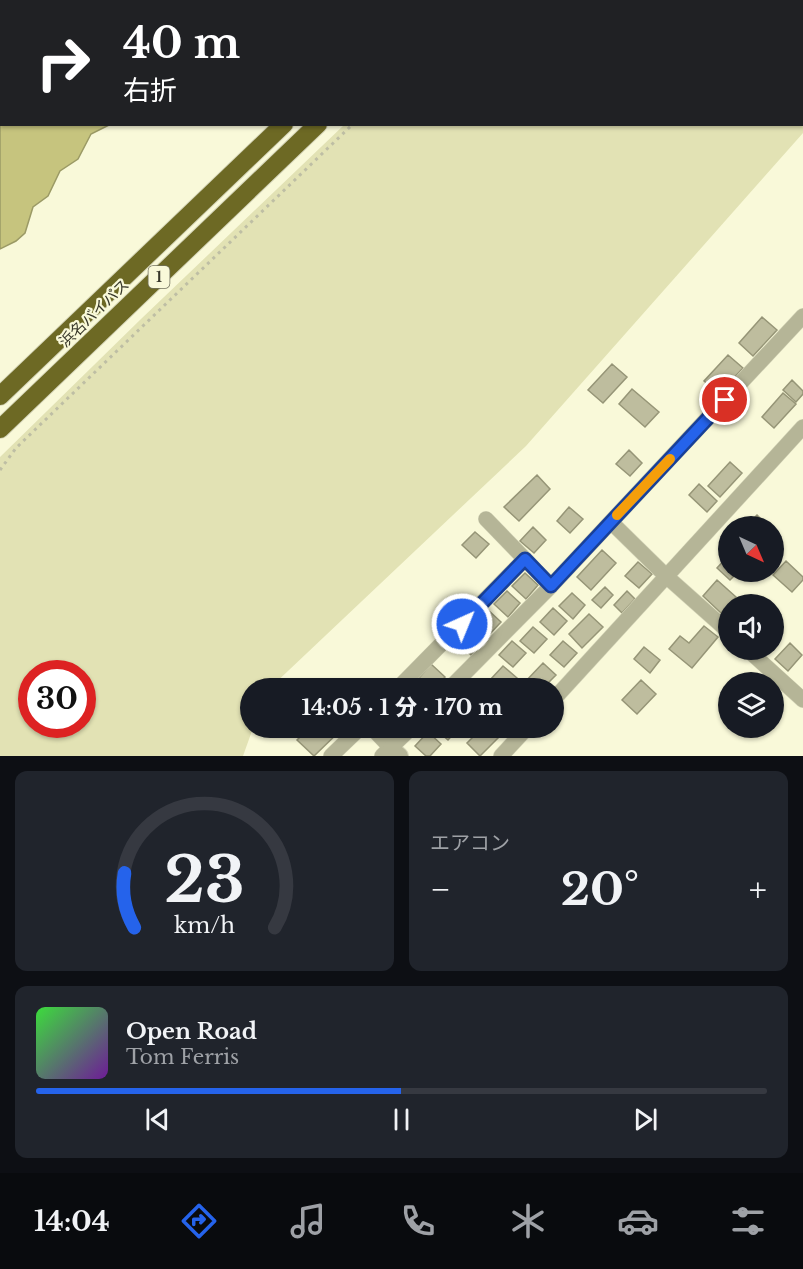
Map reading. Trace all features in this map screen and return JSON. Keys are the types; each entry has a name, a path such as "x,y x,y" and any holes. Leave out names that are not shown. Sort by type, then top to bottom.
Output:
{"highway":[{"name":"浜名バイパス","path":"0,396 282,126"},
{"name":"浜名バイパス","path":"0,429 316,126"}],"street":[{"path":"460,678 551,586 803,316"},
{"path":"564,688 803,427"},
{"path":"486,519 551,586"},
{"path":"611,522 666,576 718,622"},
{"path":"408,678 525,559"},
{"path":"759,660 803,700"},
{"path":"331,756 350,738"},
{"path":"380,738 391,753 403,738"},
{"path":"501,756 518,738"}],"path":[{"path":"0,470 16,448 350,126"}],"green space":[{"path":"343,126 803,126 803,133 526,446 281,678 240,678 240,738 249,738 243,756 0,756 0,457"}],"shaded area":[{"path":"0,126 107,126 91,134 78,159 60,171 48,196 33,207 25,233 16,241 0,249"}],"building":[{"path":"762,317 777,330 753,356 739,343"},
{"path":"728,355 743,368 719,394 704,381"},
{"path":"612,364 627,377 603,403 588,390"},
{"path":"792,380 803,391 796,402 783,390"},
{"path":"632,389 659,412 645,427 619,404"},
{"path":"783,393 796,404 774,428 762,417"},
{"path":"629,450 642,463 630,476 616,464"},
{"path":"730,462 742,473 720,497 708,486"},
{"path":"537,475 550,489 519,521 504,507"},
{"path":"699,484 717,501 707,512 689,495"},
{"path":"569,507 583,519 570,533 557,521"},
{"path":"533,527 546,540 534,553 520,541"},
{"path":"475,532 489,544 476,558 462,545"},
{"path":"602,550 616,563 591,590 577,577"},
{"path":"786,561 803,577 792,592 781,582 784,582"},
{"path":"638,562 652,574 639,588 625,576"},
{"path":"525,573 538,585 526,599 512,586"},
{"path":"717,580 733,594 718,594 718,610 703,596"},
{"path":"605,587 613,595 601,608 592,600"},
{"path":"507,591 520,603 508,617 494,604"},
{"path":"627,591 635,599 622,613 614,605"},
{"path":"572,593 585,605 573,619 559,606"},
{"path":"553,608 567,621 554,635 540,622"},
{"path":"487,609 501,622 488,636 475,623"},
{"path":"589,614 603,627 582,648 569,634"},
{"path":"704,626 718,637 692,668 669,649 680,636 689,643"},
{"path":"533,627 547,639 534,653 520,641"},
{"path":"470,628 484,641 471,655 458,642"},
{"path":"512,641 526,653 513,667 499,655"},
{"path":"563,641 577,653 564,667 550,655"},
{"path":"790,643 802,655 788,671 776,660 784,660 784,649"},
{"path":"644,647 660,660 650,673 634,659"},
{"path":"543,663 556,675 553,678 529,678"},
{"path":"431,664 445,677 444,678 419,678"},
{"path":"503,666 517,678 492,678"},
{"path":"641,680 656,694 637,714 622,700"},
{"path":"299,738 333,738 314,756 297,740"},
{"path":"422,738 434,738 441,744 430,756 426,756 415,746"},
{"path":"472,738 498,738 480,756 467,743"}],"slow traffic":[{"path":"617,515 670,459"}],"route":[{"path":"462,624 525,559 551,586 725,400"}]}
